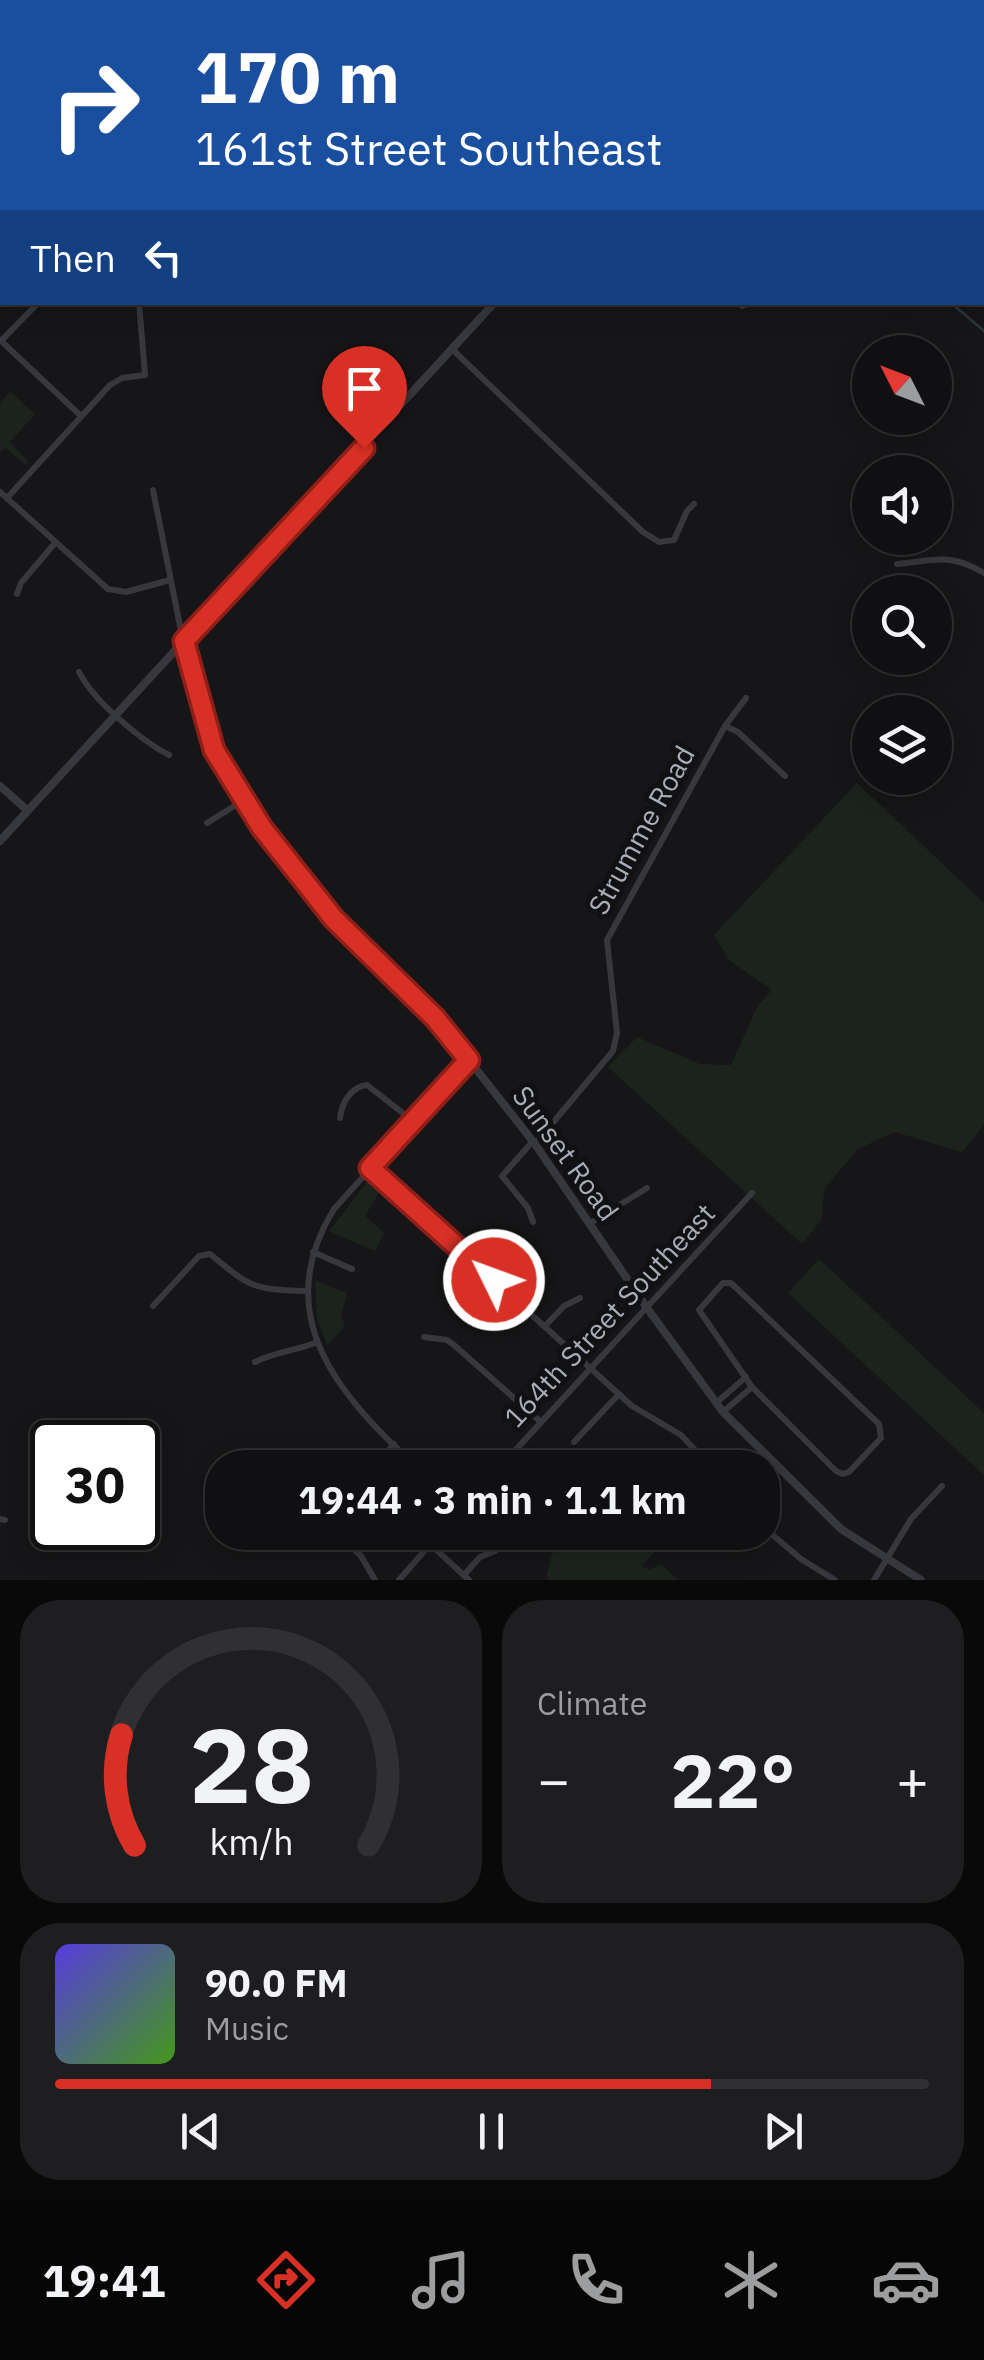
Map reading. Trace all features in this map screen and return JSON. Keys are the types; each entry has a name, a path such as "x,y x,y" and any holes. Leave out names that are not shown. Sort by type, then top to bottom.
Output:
{"street":[{"path":"36,305 1,340 81,416"},
{"path":"140,305 145,375 122,378 110,385 3,495 108,589 126,592 170,580"},
{"path":"0,841 492,305"},
{"path":"453,350 644,532 660,542 674,540 694,504"},
{"name":"Sunset Road","path":"153,490 205,727 221,764 244,800 334,919 435,1018 534,1142 646,1308 723,1412 840,1529 921,1580"},
{"path":"17,594 20,583 55,543"},
{"path":"897,564 942,558 967,563 984,573"},
{"path":"79,672 86,685 152,746 169,754"},
{"name":"Strumme Road","path":"533,1222 528,1208 502,1176 613,1050 617,1033 607,940 725,726 746,698"},
{"path":"725,726 738,732 786,776"},
{"path":"0,786 27,810"},
{"path":"207,823 244,800"},
{"path":"400,1450 345,1392 315,1343 306,1291 312,1252 334,1209 469,1060"},
{"path":"340,1118 342,1104 358,1086 367,1084 413,1120"},
{"path":"370,1168 619,1394 694,1450"},
{"path":"590,1224 648,1188"},
{"name":"164th Street Southeast","path":"515,1450 752,1193"},
{"path":"312,1252 352,1269"},
{"path":"152,1306 199,1256 210,1254 246,1285 306,1291"},
{"path":"723,1283 731,1283 844,1389 878,1424 881,1438 849,1472 842,1474 752,1387 699,1310 723,1283"},
{"path":"545,1326 564,1306 580,1298"},
{"path":"424,1337 447,1340 454,1345 541,1422"},
{"path":"255,1362 273,1353 293,1352 315,1343"},
{"path":"716,1402 746,1377"},
{"path":"723,1412 752,1387"},
{"path":"574,1442 619,1394"},
{"path":"389,1450 394,1444"},
{"path":"874,1580 911,1519 942,1486"},
{"path":"780,1540 835,1580"},
{"path":"354,1550 375,1580"},
{"path":"399,1580 425,1550"},
{"path":"437,1550 466,1577 480,1557 495,1551"},
{"path":"815,1580 822,1573"}],"shaded area":[{"path":"10,392 35,414 10,442 29,462 26,465 6,448 0,452 0,403"},
{"path":"852,788 852,795 870,795 984,903 984,1125 962,1152 895,1132 858,1149 824,1189 822,1219 802,1244 608,1067 637,1037 700,1064 731,1065 757,1007 772,990 730,961 714,935"},
{"path":"372,1181 381,1189 365,1216 384,1233 375,1251 329,1231 367,1182"},
{"path":"819,1259 984,1413 984,1475 788,1293"},
{"path":"315,1280 347,1293 341,1316 345,1326 327,1346 317,1318"},
{"path":"553,1550 655,1550 642,1566 649,1570 661,1564 678,1580 550,1580 546,1577"}],"waterway":[{"path":"954,305 984,331"}],"route":[{"path":"364,448 184,641 214,750 262,828 334,919 435,1018 469,1060 370,1168 494,1280"}]}
